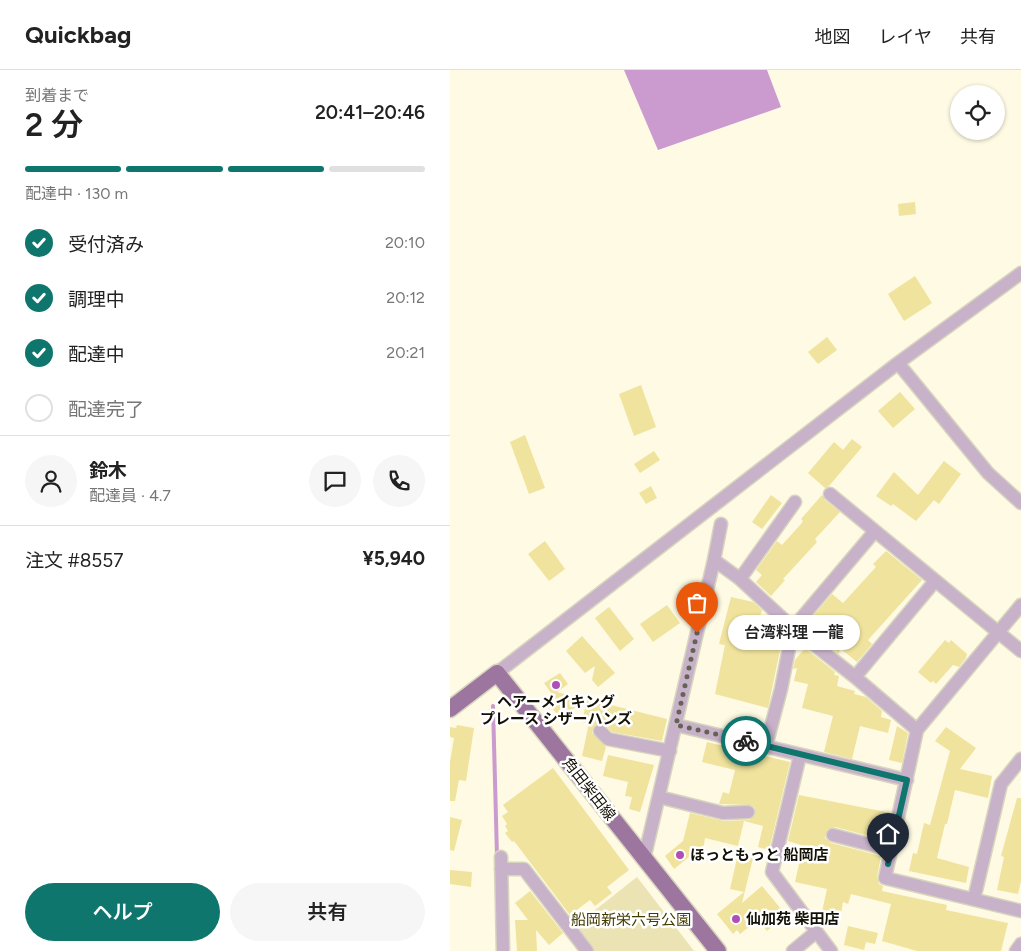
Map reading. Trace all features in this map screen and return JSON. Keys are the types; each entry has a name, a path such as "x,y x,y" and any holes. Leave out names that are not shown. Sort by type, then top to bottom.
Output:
{"main road":[{"path":"450,709 497,672"},
{"name":"角田柴田線","path":"497,672 718,951"}],"street":[{"path":"497,672 898,363 1021,272"},
{"path":"898,363 982,466 1021,504"},
{"path":"830,494 1021,651"},
{"path":"740,579 796,502"},
{"path":"644,859 721,524"},
{"path":"766,746 781,689 793,628 875,531"},
{"path":"714,560 740,579 793,628 855,677 917,730"},
{"path":"855,677 935,581"},
{"path":"1021,605 917,730 885,878 1021,911"},
{"path":"676,725 907,780"},
{"path":"600,730 608,739 670,751"},
{"path":"800,755 772,872 832,951"},
{"path":"974,899 1001,784 1021,759"},
{"path":"659,797 723,813 748,812"},
{"path":"832,835 891,850"},
{"path":"503,951 501,863 524,869 587,951"},
{"path":"793,951 816,932"},
{"path":"1016,951 1021,944"}],"green space":[{"name":"船岡新栄六号公園","path":"637,877 694,951 594,951 575,926"}],"shaded area":[{"path":"624,70 767,70 781,107 658,150"}],"building":[{"path":"915,202 916,214 899,216 898,204"},
{"path":"915,276 932,303 904,321 888,294"},
{"path":"827,337 837,350 818,364 808,352"},
{"path":"641,385 656,427 634,436 619,394"},
{"path":"900,392 915,409 893,428 878,411"},
{"path":"525,435 545,488 529,494 510,442"},
{"path":"852,439 862,447 829,486 825,488 808,473 834,442 843,450"},
{"path":"654,451 660,460 640,473 634,464"},
{"path":"944,461 961,474 939,504 934,500 916,521 893,504 891,506 876,496 894,472 918,495"},
{"path":"651,486 657,498 646,504 639,493"},
{"path":"771,495 782,503 762,529 752,522"},
{"path":"822,495 825,500 840,512 815,539 817,542 783,579 785,580 771,596 756,582 762,575 756,570 777,541 782,545 801,524 803,521 801,519"},
{"path":"545,541 565,569 549,581 528,554"},
{"path":"886,551 922,580 868,640 872,644 857,662 840,648 839,654 819,639 827,640 808,622 832,594 843,603 876,567 873,564"},
{"path":"731,597 753,602 762,610 758,623 784,631 768,708 715,694 725,645 719,644"},
{"path":"667,605 680,623 653,642 640,624"},
{"path":"609,607 634,639 620,651 595,618"},
{"path":"582,636 615,673 598,687 592,680 595,666 585,673 566,651"},
{"path":"945,640 949,643 951,640 967,654 966,658 959,667 953,665 936,684 933,681 931,683 918,672"},
{"path":"805,648 835,672 834,675 839,676 837,686 855,691 854,694 866,697 882,711 881,717 891,720 888,733 860,726 852,759 824,752 833,716 802,708 808,684 794,681 797,668 793,669 795,660"},
{"path":"560,673 568,684 557,692 568,695 577,706 560,718 552,708 558,703 544,683"},
{"path":"587,699 667,719 662,741 612,732 605,725 598,723 594,726 592,733 606,747 602,761 582,756 589,723 582,722"},
{"path":"457,725 474,728 466,781 459,780 455,801 450,801 450,762 454,738 450,737 450,727 456,728"},
{"path":"897,726 908,733 902,763 889,760"},
{"path":"946,727 976,748 960,769 992,776 988,798 955,790 947,824 945,824 937,858 969,867 966,883 909,871 913,853 917,854 924,823 930,825 950,751 935,741"},
{"path":"707,742 790,762 769,850 758,847 763,826 744,821 738,846 705,838 704,845 674,869 665,856 683,841 690,813 723,821 749,820 755,815 755,808 751,805 719,804 723,792 729,794 735,770 702,762"},
{"path":"608,755 654,765 640,812 629,809 632,797 625,796 628,782 603,776"},
{"path":"553,768 629,870 607,887 612,893 595,906 590,900 570,915 514,841 512,842 505,833 508,831 505,826 507,824 502,816 508,812 503,805"},
{"path":"799,795 891,813 885,840 835,827 827,830 825,838 831,843 881,856 877,877 879,884 883,886 882,891 947,905 946,910 1008,923 1001,951 917,951 882,941 891,904 851,894 848,904 843,902 840,920 821,916 827,889 795,882 801,855 798,855 801,845 788,841"},
{"path":"1017,798 1021,798 1021,881 1018,894 997,890 1004,857 1001,856"},
{"path":"450,817 462,820 454,851 450,850"},
{"path":"738,854 753,858 742,903 762,886 786,915 767,931 758,920 740,934 737,930 733,934 717,914 744,892 730,889"},
{"path":"450,870 472,872 471,887 450,884"},
{"path":"530,891 563,933 549,945 536,930 537,951 517,951 515,920 528,920 515,903"},
{"path":"848,926 878,933 875,944 866,942 864,950 844,945"}],"waterway":[{"path":"493,706 497,856"}],"way so far":[{"path":"697,633 676,725 746,741"}],"place":[{"name":"台湾料理 一龍","path":"697,633"},
{"name":"ヘアーメイキング プレース シザーハンズ","path":"556,685"},
{"name":"ほっともっと 船岡店","path":"680,855"},
{"name":"仙加苑 柴田店","path":"736,919"}],"route":[{"path":"746,741 907,780 888,864"}]}
